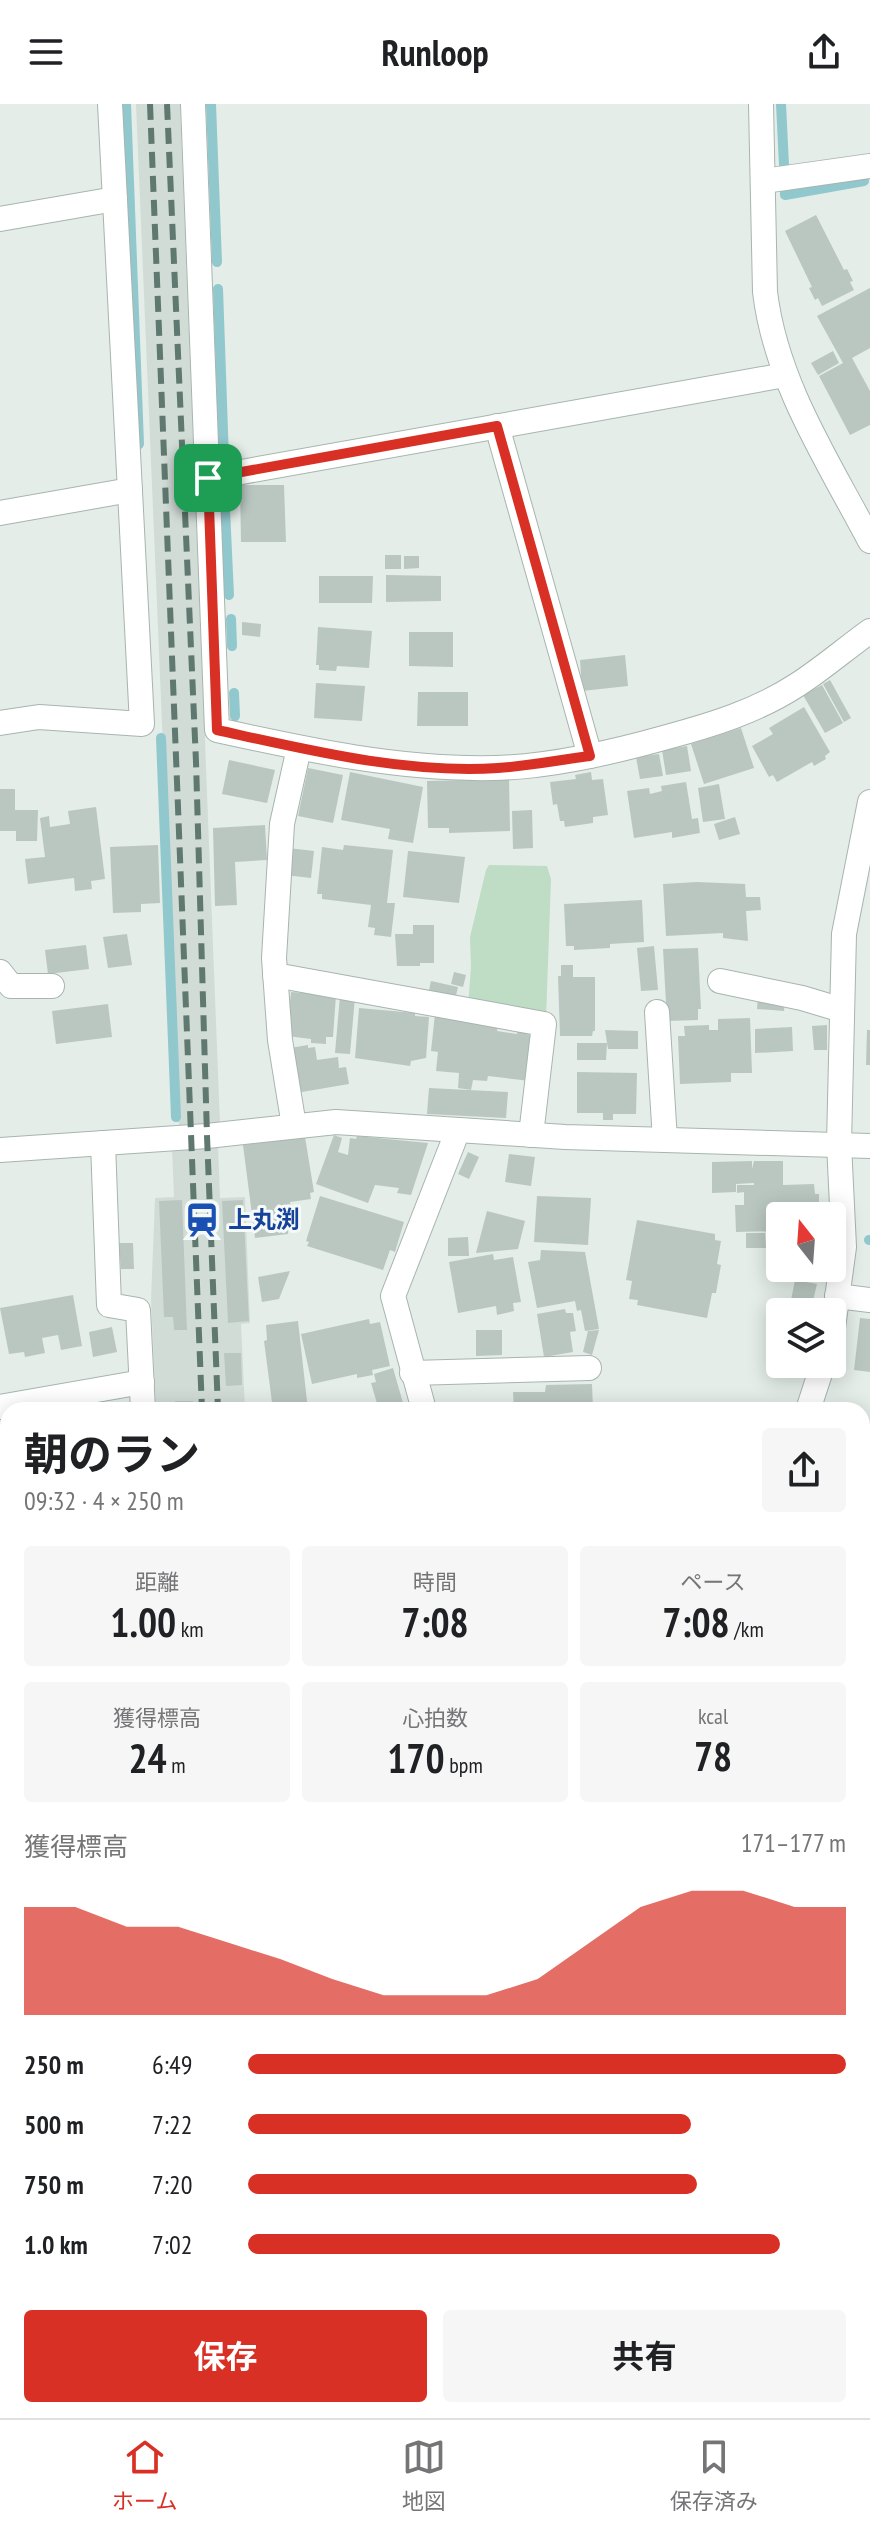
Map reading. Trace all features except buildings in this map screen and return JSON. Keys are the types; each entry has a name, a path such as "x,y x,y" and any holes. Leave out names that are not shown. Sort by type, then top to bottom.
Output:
{"street":[{"path":"0,723 39,717 142,724 110,104"},
{"path":"193,104 217,730 299,748 420,766 497,768 590,756 723,722 795,686 870,631"},
{"path":"761,104 765,292 769,323 789,388 870,541"},
{"path":"764,181 870,166"},
{"path":"0,219 115,199"},
{"path":"208,478 785,375"},
{"path":"497,426 590,756"},
{"path":"0,513 130,490"},
{"path":"294,1126 280,1040 275,975 282,824 299,748"},
{"path":"870,802 844,934 839,1144 844,1247 837,1296 870,1300"},
{"path":"0,972 11,986 52,986"},
{"path":"275,975 544,1024 531,1135"},
{"path":"720,981 802,998 842,1010"},
{"path":"657,1012 665,1140"},
{"path":"0,1150 336,1122 531,1135 870,1146"},
{"path":"421,1402 393,1296 458,1130"},
{"path":"103,1143 109,1305 138,1310 143,1402"},
{"path":"412,1373 589,1368"},
{"path":"811,1402 818,1378"},
{"path":"28,1402 142,1382"}],"shaded area":[{"path":"136,104 180,104 220,1124 179,1129"},
{"path":"218,1146 220,1198 245,1197 250,1323 241,1324 245,1402 156,1402 151,1300 155,1198 174,1197 172,1148"}],"green space":[{"path":"489,865 547,866 551,879 546,1018 468,1006 470,937"}],"waterway":[{"path":"126,104 139,444"},
{"path":"211,104 217,262"},
{"path":"781,104 784,165"},
{"path":"785,190 785,195 864,181"},
{"path":"218,289 224,459"},
{"path":"224,488 229,595"},
{"path":"231,619 232,646"},
{"path":"234,693 235,716"},
{"path":"161,738 176,1117"}],"railway":[{"path":"150,104 202,1402"},
{"path":"167,104 196,762 218,1402"}],"place":[{"name":"上丸渕","path":"202,1220"}],"route":[{"path":"497,426 590,756 497,768 420,766 299,748 217,730 208,478 497,426"}]}
